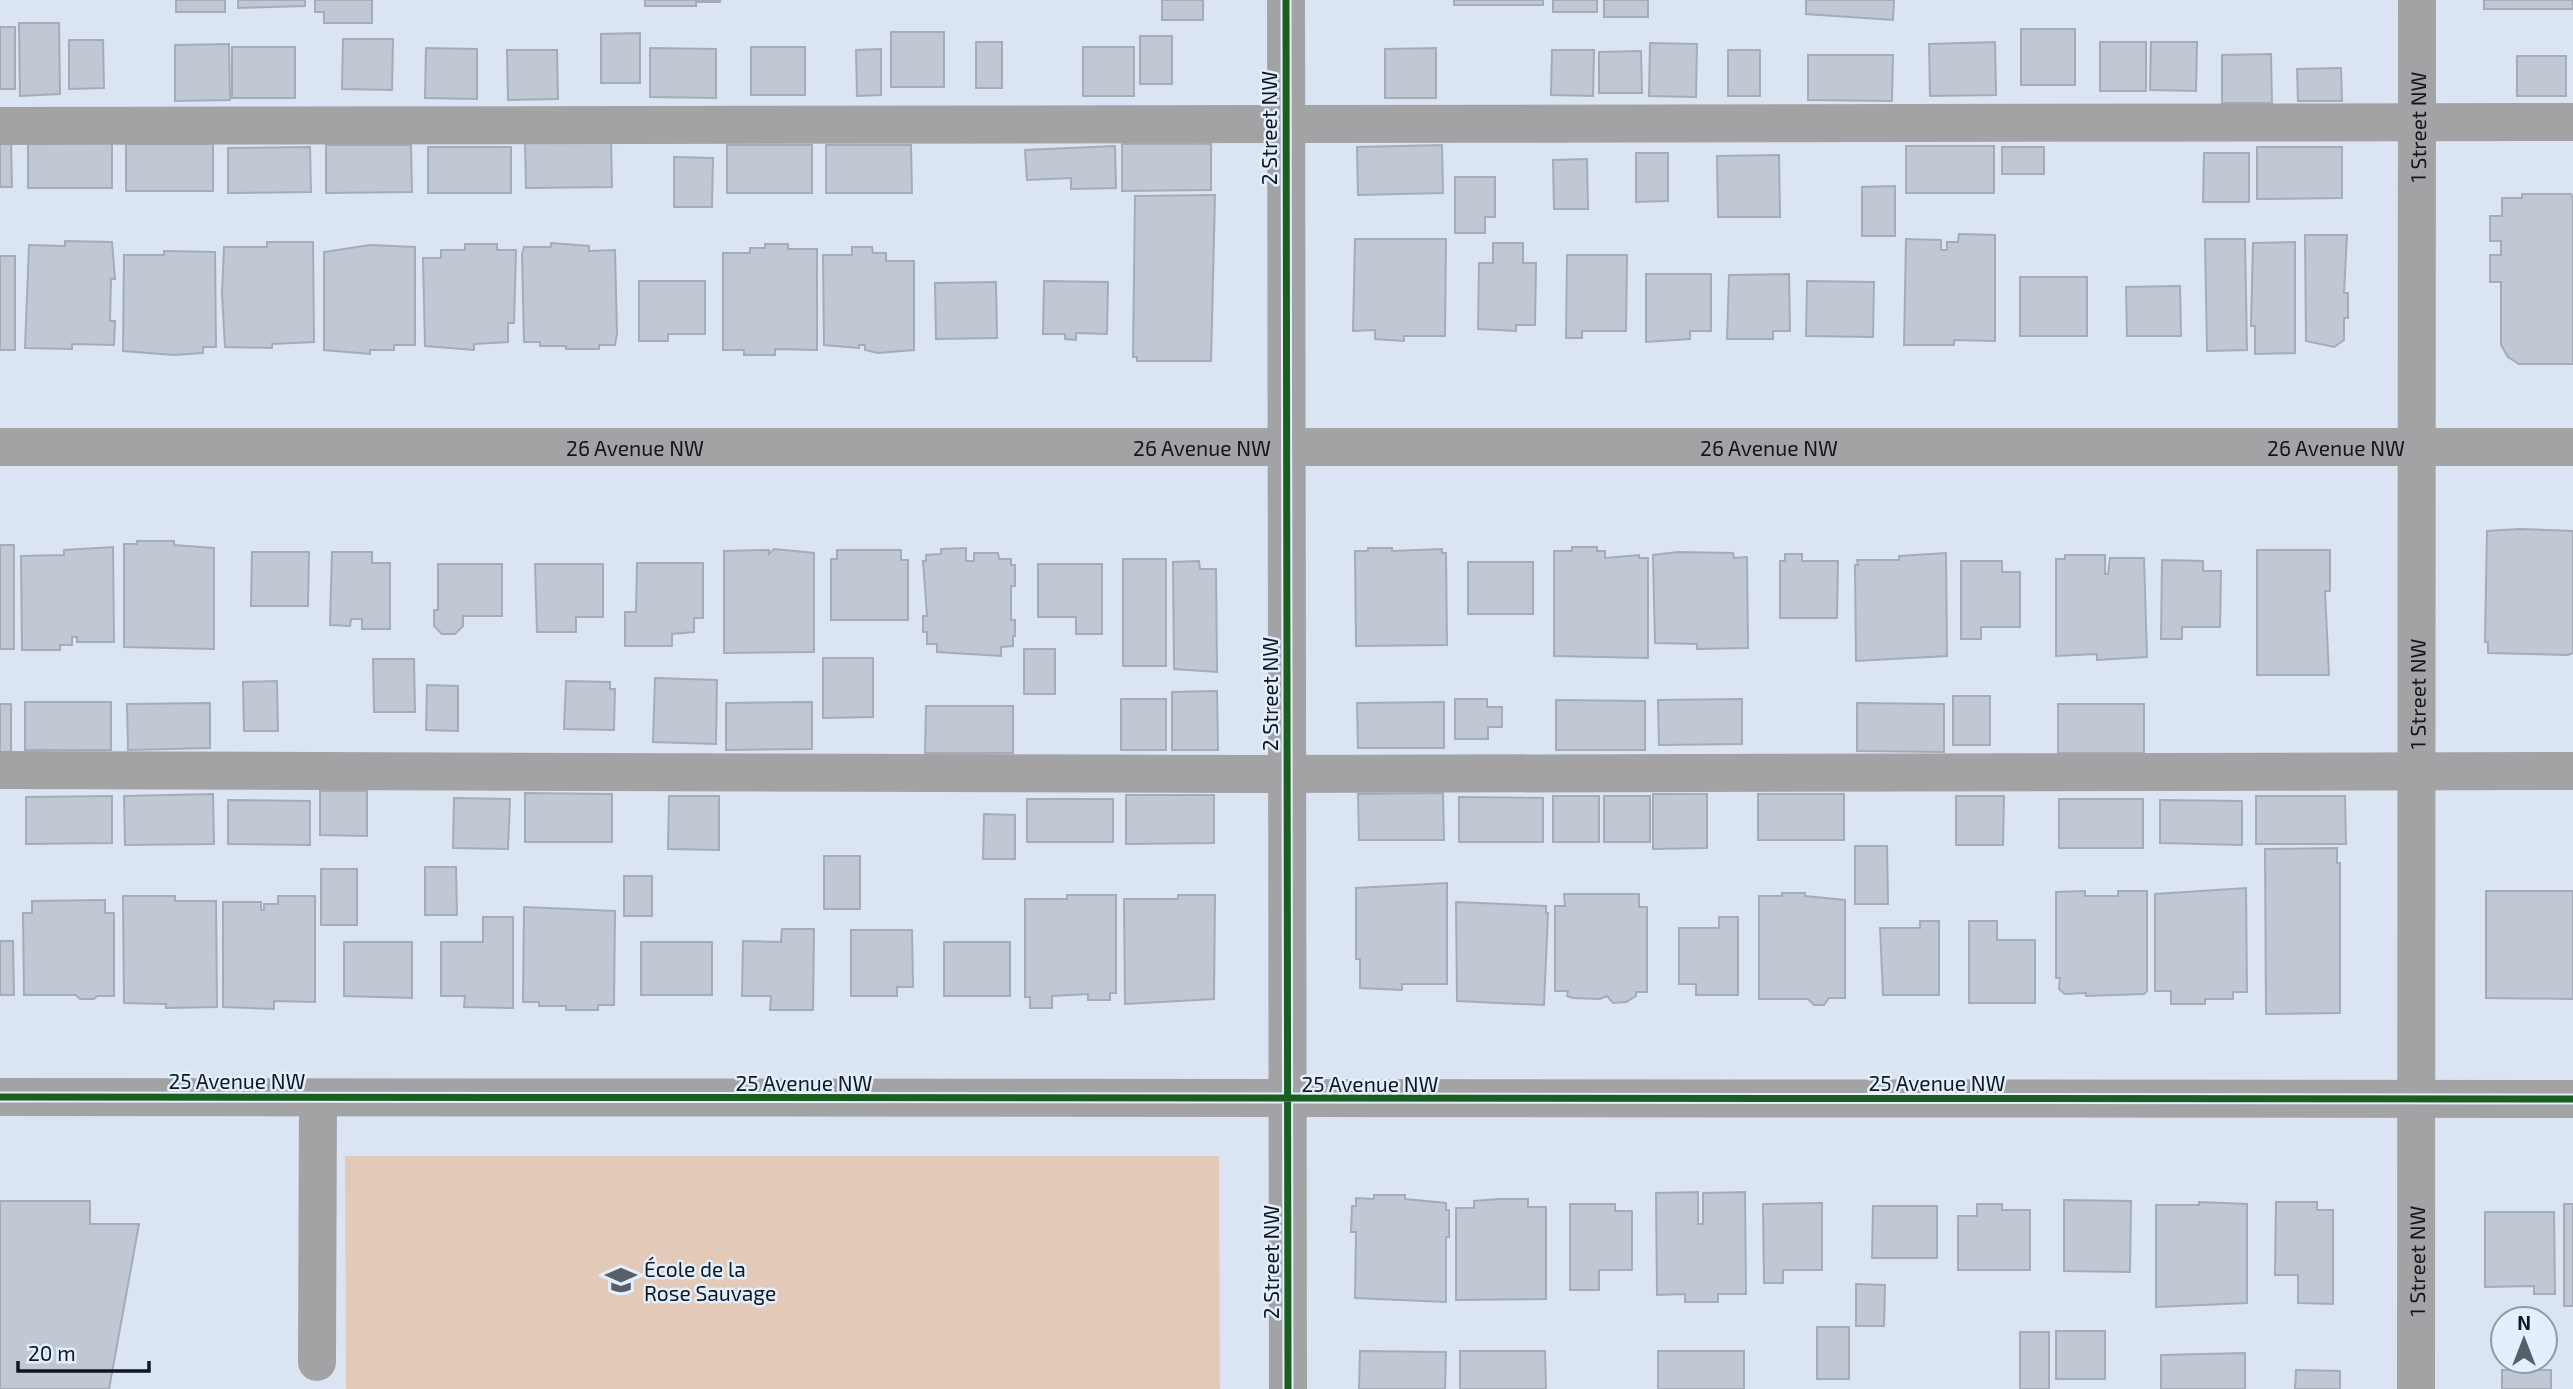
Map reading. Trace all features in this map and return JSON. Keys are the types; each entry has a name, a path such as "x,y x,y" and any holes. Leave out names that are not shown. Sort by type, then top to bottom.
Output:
{"street":[{"name":"2 Street NW","path":"1286,0 1288,1389"},
{"name":"1 Street NW","path":"2416,1389 2417,0"},
{"path":"0,126 2573,122"},
{"name":"26 Avenue NW","path":"0,447 2573,447"},
{"path":"0,770 1287,774 2573,771"},
{"name":"25 Avenue NW","path":"0,1097 2573,1099"},
{"path":"317,1362 318,1098"}],"shaded area":[{"name":"École de la Rose Sauvage","path":"345,1156 1219,1156 1220,1389 346,1389"}],"building":[{"path":"176,0 225,0 225,12 176,12"},
{"path":"238,0 305,0 305,6 238,8"},
{"path":"315,0 372,0 372,23 324,23 324,12 315,12"},
{"path":"645,0 720,2 696,2 696,6 645,6"},
{"path":"1162,0 1203,0 1203,20 1162,20"},
{"path":"1454,0 1543,0 1543,5 1454,5"},
{"path":"1553,0 1597,0 1597,12 1553,12"},
{"path":"1604,0 1648,0 1648,17 1604,17"},
{"path":"1806,0 1894,0 1893,20 1806,14"},
{"path":"2484,0 2573,0 2573,9 2484,9"},
{"path":"19,23 59,23 60,94 20,96"},
{"path":"0,27 15,27 15,89 0,89"},
{"path":"2021,29 2075,29 2075,85 2021,85"},
{"path":"891,32 944,32 944,87 891,87"},
{"path":"640,33 640,83 601,83 601,34"},
{"path":"1140,36 1172,36 1172,84 1140,84"},
{"path":"343,39 393,39 392,90 342,89"},
{"path":"69,40 103,40 104,88 69,89"},
{"path":"976,42 1002,42 1002,88 976,88"},
{"path":"1995,42 1996,95 1930,96 1929,44"},
{"path":"2100,42 2146,42 2146,91 2100,91"},
{"path":"2151,42 2197,42 2196,91 2150,90"},
{"path":"1650,43 1697,44 1696,97 1649,96"},
{"path":"229,44 230,100 175,101 175,45"},
{"path":"232,47 295,47 295,98 232,98"},
{"path":"751,47 805,47 805,95 751,95"},
{"path":"1083,47 1134,47 1134,96 1083,96"},
{"path":"426,48 477,49 477,99 425,98"},
{"path":"650,48 716,49 716,98 650,97"},
{"path":"1436,48 1436,98 1385,98 1385,49"},
{"path":"881,49 881,95 857,96 856,50"},
{"path":"507,50 557,50 558,99 508,100"},
{"path":"1552,50 1594,50 1593,96 1551,95"},
{"path":"1728,50 1760,50 1760,96 1728,96"},
{"path":"1641,51 1642,93 1599,93 1599,52"},
{"path":"2271,54 2272,103 2222,103 2222,55"},
{"path":"1808,55 1893,55 1892,101 1808,100"},
{"path":"2517,56 2566,56 2566,96 2517,96"},
{"path":"2341,68 2342,101 2298,101 2297,69"},
{"path":"0,139 11,139 12,187 0,187"},
{"path":"611,139 612,187 526,188 525,141"},
{"path":"28,142 112,142 112,188 28,188"},
{"path":"126,144 213,144 213,191 126,191"},
{"path":"1122,144 1211,144 1211,190 1122,191"},
{"path":"326,145 411,145 412,192 326,193"},
{"path":"727,145 812,145 812,193 727,193"},
{"path":"826,145 911,145 912,193 826,193"},
{"path":"1442,145 1443,193 1358,195 1357,147"},
{"path":"1115,146 1116,188 1071,189 1071,178 1027,180 1025,150"},
{"path":"1906,146 1994,146 1994,193 1906,193"},
{"path":"310,147 311,192 228,193 228,148"},
{"path":"428,147 511,147 511,193 428,193"},
{"path":"2002,147 2044,147 2044,174 2002,174"},
{"path":"2257,147 2342,147 2342,198 2257,199"},
{"path":"1636,153 1668,153 1668,201 1636,202"},
{"path":"2204,153 2249,153 2249,202 2203,202"},
{"path":"1779,155 1780,217 1718,217 1717,156"},
{"path":"674,157 713,158 712,207 674,207"},
{"path":"1587,159 1588,209 1554,209 1553,160"},
{"path":"1455,177 1495,177 1495,217 1485,217 1485,233 1455,233"},
{"path":"1895,186 1895,236 1862,236 1862,187"},
{"path":"2522,194 2571,194 2573,198 2573,364 2519,364 2508,357 2501,345 2501,282 2490,282 2490,255 2501,255 2501,241 2490,241 2490,216 2502,216 2502,198 2522,198"},
{"path":"1215,195 1211,361 1137,361 1137,357 1133,357 1135,196"},
{"path":"1959,234 1995,235 1995,341 1954,340 1954,345 1904,345 1906,239 1941,240 1941,250 1947,250 1947,242 1958,242"},
{"path":"2305,235 2347,235 2344,293 2348,293 2348,318 2344,318 2344,340 2334,347 2306,341"},
{"path":"1355,239 1446,239 1445,336 1404,336 1404,341 1375,339 1375,330 1353,331"},
{"path":"2205,239 2245,239 2247,350 2207,351"},
{"path":"65,241 112,242 115,279 111,279 110,321 115,321 114,345 72,344 72,349 25,348 29,245 65,246"},
{"path":"267,242 313,242 314,342 272,344 272,348 225,347 222,294 224,247 267,247"},
{"path":"2295,242 2295,353 2255,354 2255,326 2251,326 2253,243"},
{"path":"551,243 589,246 589,251 615,250 615,345 599,345 599,349 566,349 566,346 540,346 540,342 524,342 522,254 524,247 551,247"},
{"path":"1493,243 1523,243 1523,263 1536,263 1535,325 1516,325 1516,331 1478,329 1479,263 1493,263"},
{"path":"465,244 497,244 497,250 516,250 514,323 508,323 508,342 474,344 474,350 425,346 423,258 441,258 441,250 465,250"},
{"path":"765,244 788,244 788,249 817,249 817,350 775,349 775,355 744,355 744,350 723,350 723,253 750,253 750,248 765,248"},
{"path":"370,245 415,247 415,345 394,345 394,350 370,350 370,354 324,350 324,252"},
{"path":"852,247 872,247 873,253 886,253 886,261 914,261 914,350 878,353 865,350 865,345 859,345 859,348 824,345 823,255 852,255"},
{"path":"164,251 215,252 216,347 203,347 203,353 174,355 123,351 124,255 164,255"},
{"path":"1567,255 1627,255 1626,331 1582,331 1582,338 1566,338"},
{"path":"0,256 15,256 15,350 0,350"},
{"path":"1646,274 1711,274 1711,331 1690,331 1690,339 1646,342"},
{"path":"1789,274 1790,331 1773,331 1773,339 1727,339 1729,275"},
{"path":"2020,277 2087,277 2087,336 2020,336"},
{"path":"639,281 705,281 705,334 668,334 668,341 639,341"},
{"path":"1044,281 1108,282 1107,334 1076,333 1076,340 1065,339 1065,334 1043,334"},
{"path":"1807,281 1874,282 1873,337 1806,336"},
{"path":"996,282 997,338 936,339 935,283"},
{"path":"2180,286 2181,336 2127,336 2126,287"},
{"path":"2487,531 2573,531 2573,653 2488,653 2488,642 2485,642"},
{"path":"137,541 174,541 174,545 214,548 214,649 124,647 124,544 137,544"},
{"path":"0,545 14,545 14,649 0,649"},
{"path":"113,547 114,642 77,642 77,637 72,637 72,645 60,645 60,650 22,650 21,556 64,555 64,550"},
{"path":"1572,547 1597,547 1597,551 1605,551 1605,558 1639,555 1639,558 1648,558 1648,658 1554,656 1554,551 1572,551"},
{"path":"966,548 966,561 974,561 974,553 998,553 999,559 1011,559 1011,565 1015,565 1015,586 1011,586 1011,620 1015,620 1015,636 1013,646 1001,647 1001,656 937,652 937,644 927,644 927,632 923,632 923,616 927,616 923,561 926,561 926,555 941,554 941,549"},
{"path":"1368,548 1392,548 1392,551 1442,549 1442,553 1446,553 1447,645 1356,646 1355,551 1368,551"},
{"path":"774,549 814,553 814,652 724,653 724,551 769,550 769,554"},
{"path":"837,550 901,550 901,560 908,560 908,620 831,620 831,559 837,559"},
{"path":"2257,550 2330,550 2330,591 2325,591 2329,675 2257,675"},
{"path":"252,552 309,552 308,606 251,606"},
{"path":"332,552 372,552 372,563 390,563 390,629 362,629 362,619 351,619 350,626 330,625"},
{"path":"1678,552 1733,553 1734,558 1747,557 1748,648 1697,649 1697,644 1655,643 1653,555"},
{"path":"1946,553 1947,656 1856,661 1857,560 1899,560 1899,556"},
{"path":"1785,554 1802,554 1802,561 1838,561 1837,618 1780,618 1780,561 1785,561"},
{"path":"2065,555 2105,555 2105,574 2108,574 2110,558 2144,558 2147,657 2097,660 2097,654 2056,656 2056,559 2065,559"},
{"path":"1123,559 1166,559 1166,666 1123,666"},
{"path":"2162,560 2203,561 2203,571 2221,571 2220,627 2182,627 2182,639 2161,639"},
{"path":"1199,561 1200,569 1216,569 1217,672 1174,669 1173,562"},
{"path":"1961,561 2002,561 2002,572 2020,572 2020,627 1981,627 1981,639 1961,639"},
{"path":"1468,562 1533,562 1533,614 1468,614"},
{"path":"637,563 703,563 703,618 694,618 694,632 672,634 672,646 625,646 625,612 636,612"},
{"path":"438,564 502,564 502,616 463,616 463,626 455,634 442,634 434,626 434,610 438,610"},
{"path":"535,564 603,564 603,617 576,617 576,632 537,632"},
{"path":"1038,564 1102,564 1102,634 1076,634 1076,617 1038,617"},
{"path":"1024,649 1055,649 1055,694 1024,694"},
{"path":"823,658 873,658 873,717 823,718"},
{"path":"373,659 414,659 415,712 374,712"},
{"path":"655,678 717,680 716,744 653,742"},
{"path":"277,681 278,731 244,731 243,682"},
{"path":"566,681 610,682 610,689 615,689 614,730 564,729"},
{"path":"427,685 458,686 458,731 426,730"},
{"path":"1217,691 1218,750 1172,750 1172,692"},
{"path":"1953,696 1990,696 1990,745 1953,745"},
{"path":"1121,699 1166,699 1166,750 1121,750"},
{"path":"1455,699 1487,699 1487,707 1502,707 1502,727 1488,727 1488,739 1455,739"},
{"path":"1742,699 1742,744 1659,745 1658,700"},
{"path":"1556,700 1645,701 1645,750 1556,750"},
{"path":"25,702 111,702 111,750 25,750"},
{"path":"812,702 812,749 726,750 726,703"},
{"path":"1444,702 1444,748 1358,748 1357,703"},
{"path":"210,703 210,748 128,750 127,704"},
{"path":"1857,703 1944,704 1944,752 1857,751"},
{"path":"0,704 11,704 11,752 0,752"},
{"path":"2058,704 2144,704 2144,753 2058,753"},
{"path":"926,706 1013,706 1013,753 925,753"},
{"path":"320,791 367,791 367,836 320,835"},
{"path":"525,793 612,794 612,842 525,842"},
{"path":"1443,793 1444,840 1359,840 1358,794"},
{"path":"213,794 214,844 125,845 124,796"},
{"path":"1653,794 1707,794 1707,848 1653,849"},
{"path":"1758,794 1844,794 1844,840 1758,840"},
{"path":"1126,795 1214,795 1214,843 1126,844"},
{"path":"112,796 112,843 26,844 26,797"},
{"path":"669,796 719,796 719,850 668,849"},
{"path":"1553,796 1599,796 1599,842 1553,842"},
{"path":"1604,796 1650,796 1650,842 1604,842"},
{"path":"1956,796 2004,796 2003,845 1956,845"},
{"path":"2256,796 2345,796 2346,844 2256,844"},
{"path":"1459,797 1543,798 1543,842 1459,842"},
{"path":"454,798 510,799 508,849 453,848"},
{"path":"1027,799 1113,799 1113,842 1027,842"},
{"path":"2059,799 2143,799 2143,848 2059,848"},
{"path":"228,800 310,801 310,845 228,844"},
{"path":"2160,800 2242,801 2242,845 2160,843"},
{"path":"984,814 1015,815 1015,859 983,859"},
{"path":"1855,846 1887,846 1888,904 1855,904"},
{"path":"2337,848 2337,863 2340,863 2340,1013 2266,1014 2265,849"},
{"path":"824,856 860,856 860,909 824,909"},
{"path":"425,867 456,867 457,915 425,915"},
{"path":"321,869 357,869 357,925 321,925"},
{"path":"624,876 652,876 652,916 624,916"},
{"path":"1447,883 1447,984 1402,984 1402,990 1360,988 1360,959 1356,959 1356,888"},
{"path":"2246,888 2247,992 2233,992 2233,999 2205,999 2205,1004 2171,1004 2171,991 2155,991 2155,894"},
{"path":"2085,891 2085,896 2118,896 2118,891 2147,891 2147,991 2144,994 2086,996 2086,993 2065,994 2059,989 2060,978 2056,978 2056,892"},
{"path":"2486,891 2573,891 2573,999 2486,998"},
{"path":"1782,893 1805,893 1805,896 1845,900 1845,998 1829,998 1824,1005 1814,1005 1808,999 1759,999 1759,896 1782,896"},
{"path":"1564,894 1639,894 1639,907 1647,907 1647,992 1636,992 1636,996 1626,1002 1613,1003 1607,996 1600,999 1573,998 1567,996 1568,991 1555,991 1555,906 1565,906"},
{"path":"1067,895 1116,895 1116,993 1110,993 1110,1000 1088,1000 1088,994 1052,996 1052,1008 1030,1008 1030,997 1025,997 1025,899 1067,899"},
{"path":"1178,895 1215,895 1214,999 1125,1004 1124,899 1178,899"},
{"path":"123,896 175,896 175,901 216,901 217,1007 166,1008 166,1004 124,1003"},
{"path":"278,896 315,896 315,1002 274,1001 274,1009 223,1007 223,902 261,902 261,910 264,910 264,904 278,904"},
{"path":"105,900 105,913 114,913 114,996 80,999 76,995 24,995 23,913 32,913 32,901"},
{"path":"1456,902 1546,906 1548,913 1544,1005 1457,1001"},
{"path":"524,907 615,911 614,1005 598,1005 598,1010 566,1010 566,1006 539,1006 539,1002 523,1002"},
{"path":"483,917 513,917 513,1008 464,1007 465,996 441,996 441,942 483,942"},
{"path":"1719,917 1738,917 1738,995 1696,995 1696,984 1679,984 1679,928 1719,928"},
{"path":"1920,921 1939,921 1939,995 1883,995 1880,928 1920,928"},
{"path":"1969,921 1997,921 1997,940 2035,940 2035,1003 1969,1003"},
{"path":"782,929 814,929 813,1010 770,1010 771,996 742,996 743,941 781,942"},
{"path":"851,930 912,930 913,987 897,987 897,996 851,996"},
{"path":"0,941 13,941 14,995 0,995"},
{"path":"344,942 412,942 412,998 344,996"},
{"path":"641,942 712,942 712,995 641,995"},
{"path":"944,942 1010,942 1010,996 944,996"},
{"path":"1698,1192 1698,1224 1703,1224 1703,1193 1745,1192 1746,1294 1718,1294 1718,1302 1685,1302 1685,1294 1657,1295 1656,1193"},
{"path":"1374,1195 1405,1195 1405,1199 1446,1203 1446,1210 1449,1210 1449,1237 1446,1237 1446,1302 1355,1298 1356,1232 1351,1232 1352,1206 1356,1206 1356,1198 1374,1199"},
{"path":"1528,1199 1528,1207 1546,1207 1546,1299 1456,1300 1456,1208 1474,1208 1474,1201"},
{"path":"2064,1200 2131,1201 2130,1272 2064,1271"},
{"path":"0,1201 90,1201 90,1224 139,1224 109,1389 0,1389"},
{"path":"2199,1202 2247,1204 2247,1303 2156,1307 2156,1205 2199,1205"},
{"path":"2276,1202 2317,1202 2317,1210 2333,1210 2333,1304 2298,1303 2298,1275 2275,1275"},
{"path":"1822,1203 1822,1270 1783,1270 1783,1283 1764,1283 1763,1204"},
{"path":"1570,1204 1615,1204 1615,1211 1632,1211 1632,1270 1599,1270 1599,1290 1570,1290"},
{"path":"1977,1204 2002,1204 2002,1210 2030,1210 2030,1270 1958,1270 1958,1216 1977,1216"},
{"path":"2564,1204 2573,1204 2573,1306 2564,1306"},
{"path":"1873,1206 1937,1206 1937,1258 1872,1258"},
{"path":"2485,1212 2554,1212 2555,1294 2534,1294 2534,1286 2485,1287"},
{"path":"1856,1284 1885,1285 1884,1326 1856,1326"},
{"path":"1817,1327 1849,1327 1849,1379 1817,1379"},
{"path":"2056,1331 2105,1331 2105,1379 2056,1379"},
{"path":"2020,1332 2049,1332 2049,1389 2020,1389"},
{"path":"1360,1351 1446,1352 1445,1389 1359,1389"},
{"path":"1460,1351 1545,1351 1546,1389 1460,1389"},
{"path":"1658,1351 1744,1351 1744,1389 1658,1389"},
{"path":"2245,1353 2245,1389 2161,1389 2161,1355"},
{"path":"2296,1370 2340,1371 2340,1389 2295,1389"},
{"path":"2502,1375 2551,1375 2551,1389 2502,1389"}],"cycle path":[{"path":"1286,0 1288,1389"},
{"path":"0,1097 2573,1099"}],"place":[{"name":"École de la Rose Sauvage","path":"621,1280"}]}
